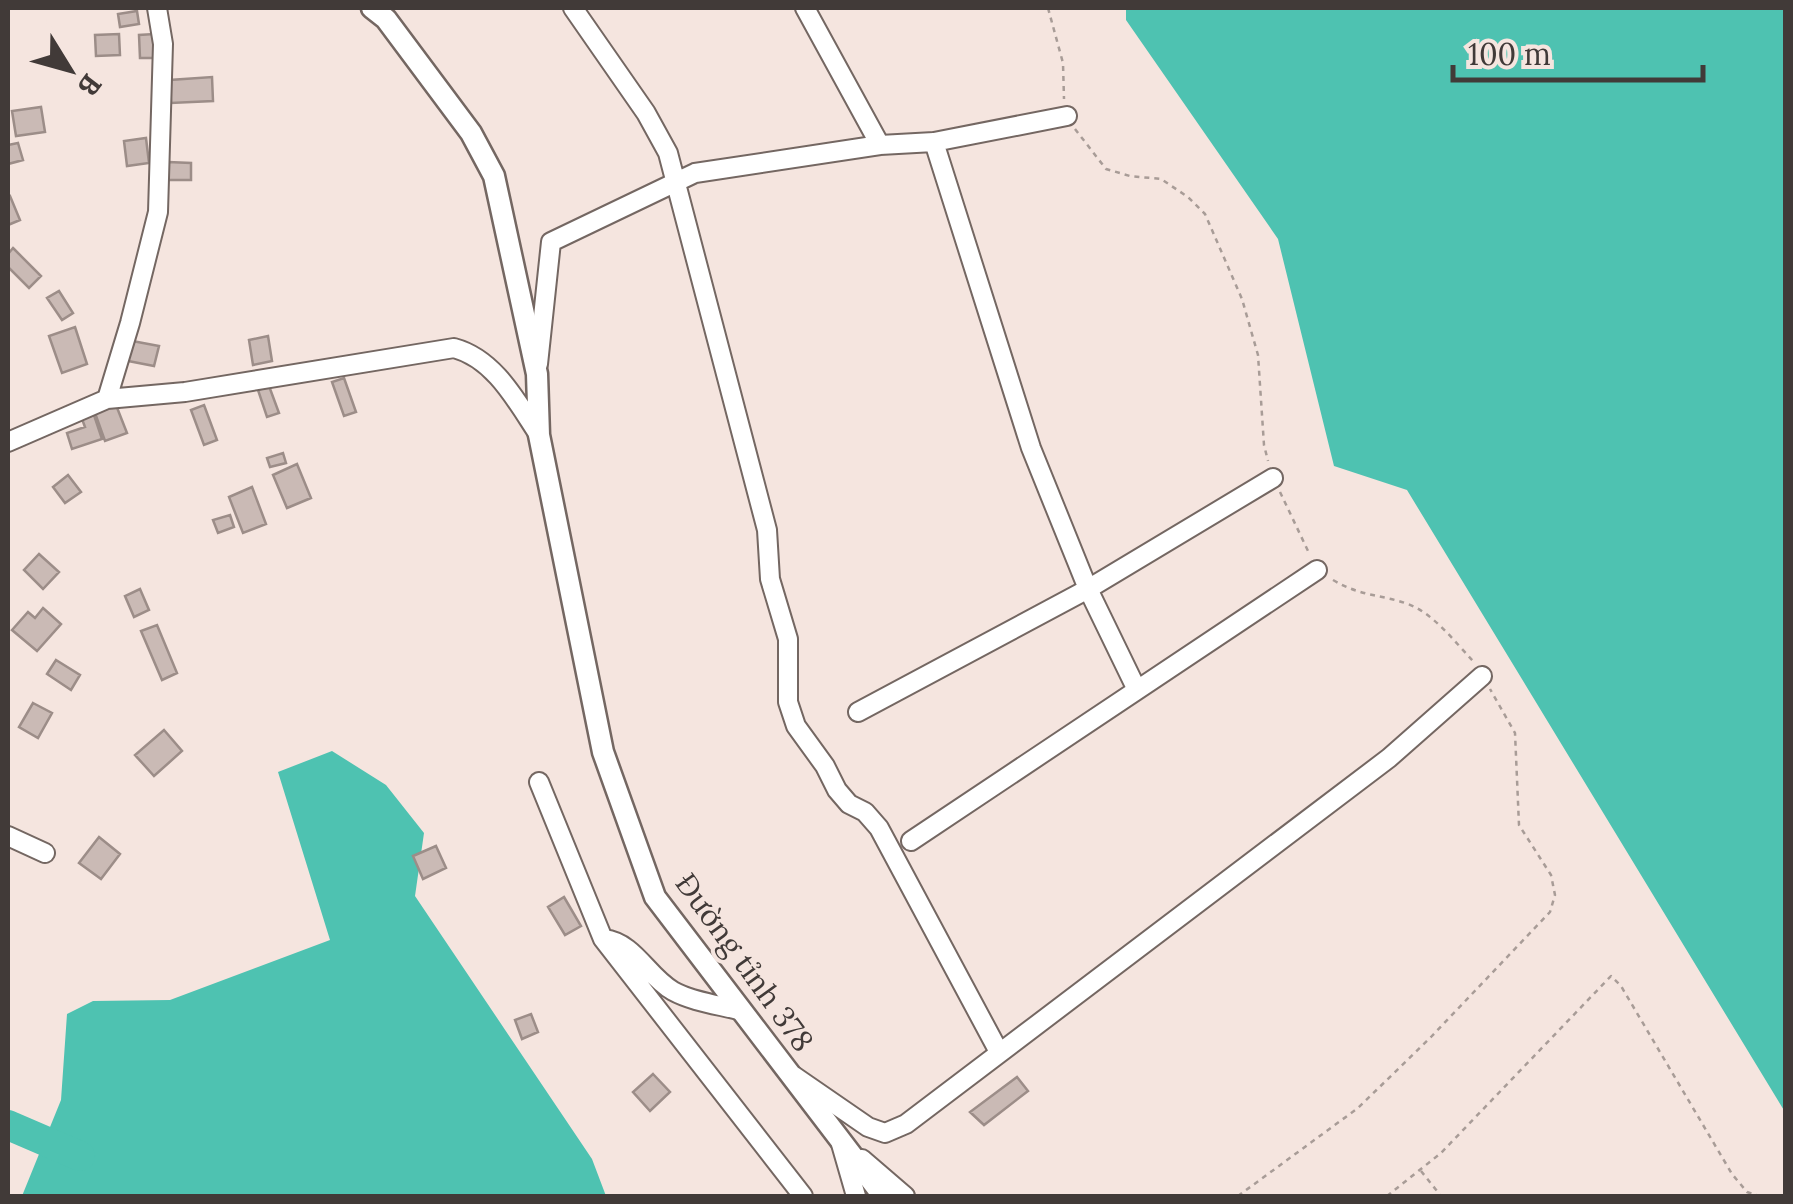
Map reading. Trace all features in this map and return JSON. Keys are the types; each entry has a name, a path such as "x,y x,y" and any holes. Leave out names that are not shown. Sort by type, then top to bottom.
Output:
{"main road":[{"name":"Đường tỉnh 378","path":"372,8 386,19 471,133 494,176 537,374 539,435 603,752 655,897 883,1196"}],"street":[{"path":"107,398 158,212 163,44 157,8"},
{"path":"573,8 646,113 668,153 768,530 770,579 788,639 788,702 796,726 837,790 879,828 999,1052"},
{"path":"805,8 880,146"},
{"path":"537,374 550,242 695,173 934,142 1067,116"},
{"path":"934,142 1031,448 1088,589 1137,690"},
{"path":"8,442 107,398 185,392 454,348 474,354 508,388 539,435"},
{"path":"858,712 1088,589 1273,478"},
{"path":"911,841 1317,570"},
{"path":"789,1073 868,1127 886,1133 906,1124 1389,758 1482,676"},
{"path":"539,782 603,938 804,1196"},
{"path":"8,836 45,853"},
{"path":"603,938 616,940 678,994 742,1012"},
{"path":"839,1139 856,1196"},
{"path":"839,1139 904,1196"}],"path":[{"path":"1048,8 1063,63 1067,116 1106,170 1161,179 1188,196 1204,214 1242,298 1258,355 1264,446 1273,478 1317,570 1351,591 1410,604 1441,627 1473,662 1514,734 1519,826 1551,875 1555,895 1550,912 1358,1108 1238,1196"},
{"path":"1387,1196 1421,1170 1612,976 1622,986 1732,1174 1747,1192 1759,1196"},
{"path":"1421,1170 1441,1196"}],"water":[{"path":"1126,8 1785,8 1785,1112 1407,490 1334,466 1278,239 1126,20"},
{"path":"332,751 386,785 424,833 415,896 592,1159 606,1196 22,1196 61,1100 67,1014 93,1001 170,1000 330,940 278,772"}],"building":[{"path":"137,11 139,24 120,27 118,14"},
{"path":"119,34 120,55 96,56 95,35"},
{"path":"154,34 155,58 140,58 139,35"},
{"path":"212,77 213,101 171,103 170,80"},
{"path":"41,107 45,132 16,136 12,111"},
{"path":"146,138 149,163 127,166 124,141"},
{"path":"18,143 23,160 8,164 8,145"},
{"path":"168,162 191,163 191,180 168,180"},
{"path":"8,197 20,220 8,225"},
{"path":"13,248 41,276 29,288 8,267 8,254"},
{"path":"59,291 73,313 62,320 47,298"},
{"path":"75,327 87,364 62,373 49,336"},
{"path":"268,336 272,361 253,365 249,340"},
{"path":"127,340 159,346 154,366 123,360"},
{"path":"344,378 356,412 344,416 332,382"},
{"path":"269,386 279,413 267,417 258,390"},
{"path":"116,405 127,433 105,441 95,413"},
{"path":"204,405 217,440 204,445 191,410"},
{"path":"94,415 102,439 72,449 67,433 85,427 82,419"},
{"path":"283,453 286,463 270,467 267,458"},
{"path":"297,464 311,498 287,508 273,475"},
{"path":"68,475 81,492 65,503 53,487"},
{"path":"252,487 266,524 243,533 229,497"},
{"path":"230,515 234,527 218,533 213,520"},
{"path":"39,554 59,572 43,589 24,570"},
{"path":"140,589 149,610 134,617 125,596"},
{"path":"43,608 61,624 37,651 12,630 28,612 35,618"},
{"path":"157,625 177,673 162,680 141,631"},
{"path":"56,660 80,675 71,690 47,674"},
{"path":"33,703 52,713 38,738 19,727"},
{"path":"164,730 182,751 154,776 135,755"},
{"path":"99,837 120,854 101,879 79,863"},
{"path":"436,846 446,868 423,879 413,856"},
{"path":"564,897 581,926 565,935 548,907"},
{"path":"531,1014 538,1032 522,1039 515,1020"},
{"path":"653,1074 670,1092 650,1111 633,1092"},
{"path":"1017,1077 1028,1091 984,1125 970,1112"}],"waterway":[{"path":"8,1125 80,1156"}]}
